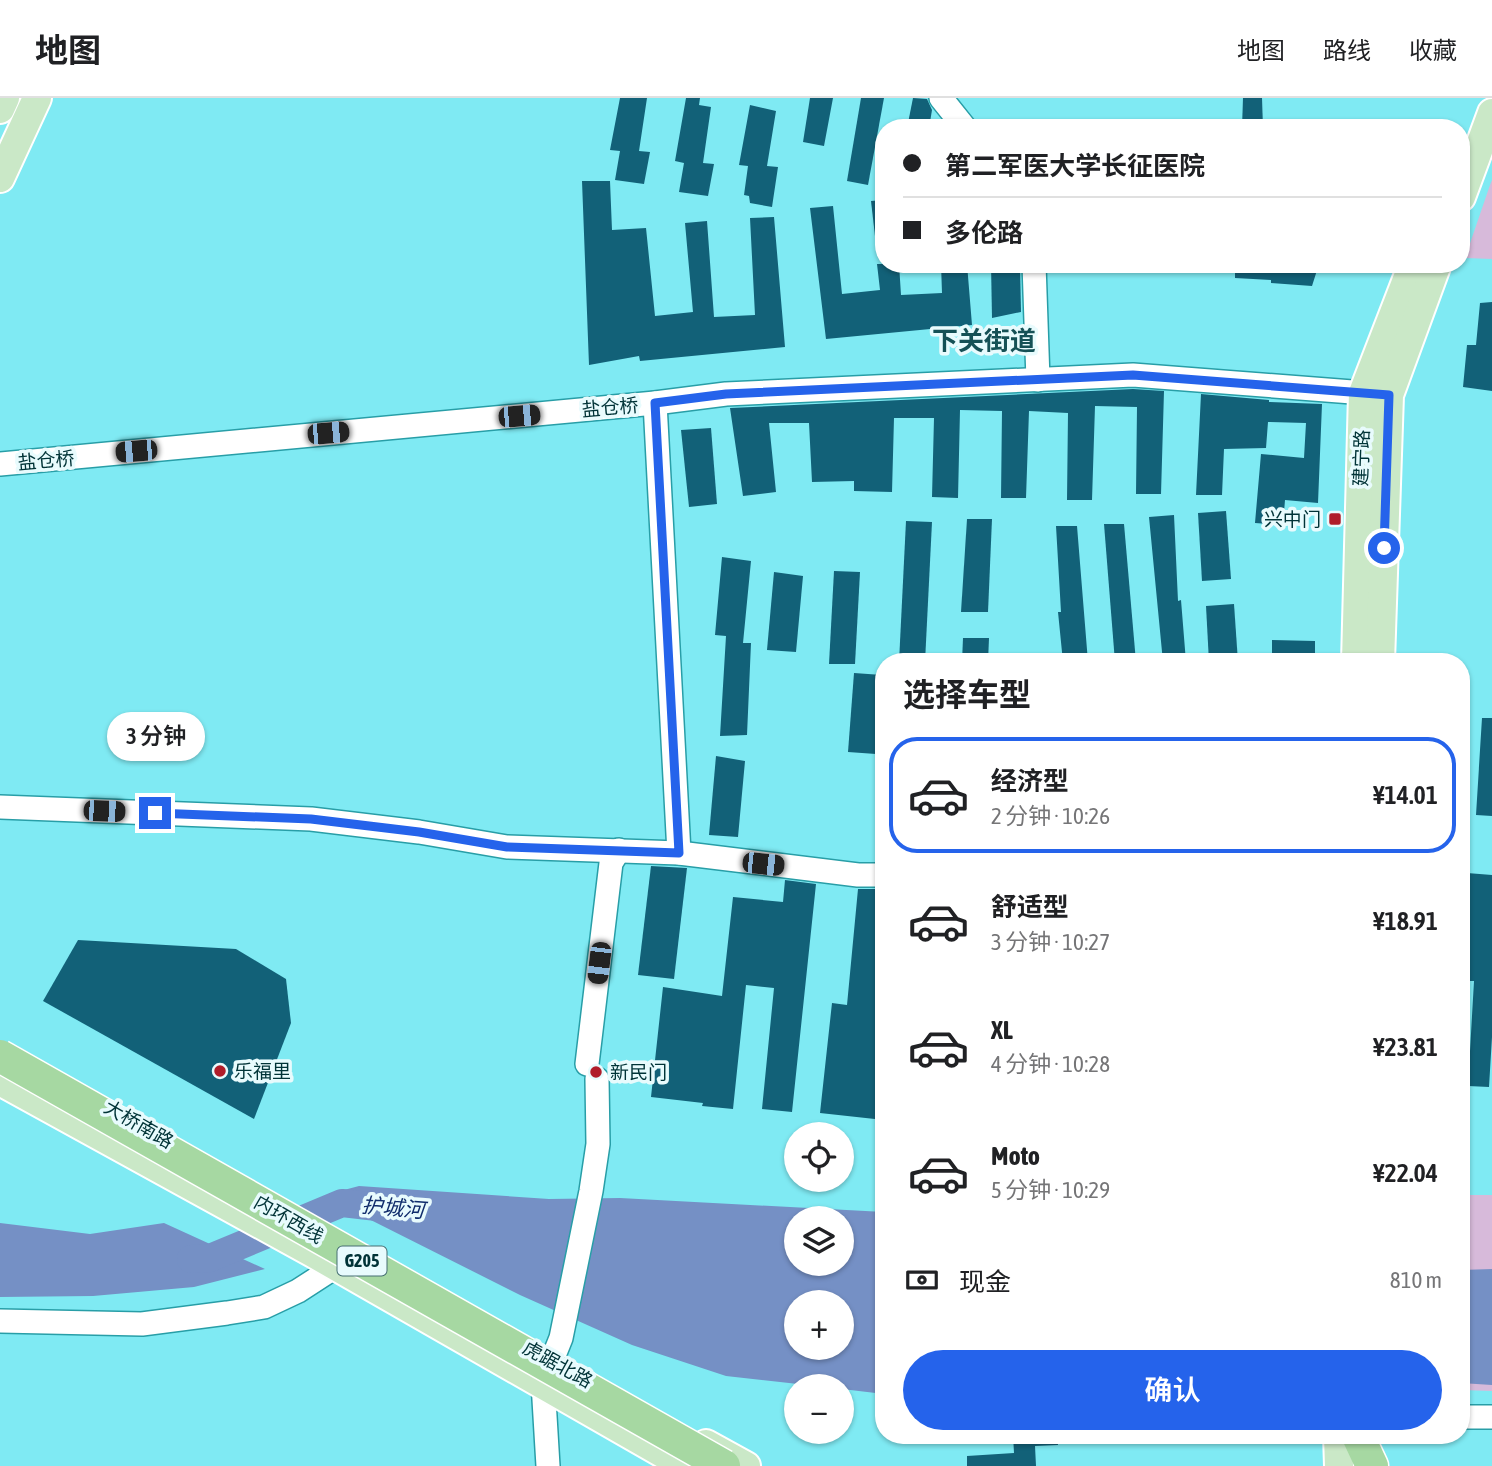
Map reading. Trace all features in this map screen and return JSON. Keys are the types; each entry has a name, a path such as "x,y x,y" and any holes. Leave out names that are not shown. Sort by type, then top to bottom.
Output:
{"highway":[{"name":"内环西线","path":"0,1056 724,1466"},
{"name":"内环西线","path":"0,1068 702,1466"},
{"path":"1354,1444 1372,1466"}],"main road":[{"path":"0,108 5,98"},
{"path":"0,178 37,98"},
{"path":"1469,119 1477,98"},
{"path":"1470,173 1492,113"},
{"name":"建宁路","path":"1357,653 1376,394 1410,273"},
{"name":"建宁路","path":"1380,653 1376,394 1433,273"},
{"name":"大桥南路","path":"0,1045 372,1257"},
{"name":"大桥南路","path":"0,1081 324,1260 547,1372"},
{"name":"虎踞北路","path":"372,1257 547,1372 746,1466"},
{"path":"547,1372 685,1466"},
{"path":"1339,1466 1352,1444"}],"street":[{"path":"941,98 958,119"},
{"path":"1034,273 1038,380"},
{"name":"盐仓桥","path":"0,464 655,403 726,394 1133,375 1376,394"},
{"path":"655,403 679,853"},
{"path":"0,807 311,819 419,832 507,847 679,853 875,875"},
{"path":"548,1466 547,1372 561,1338 559,1319 583,1190 598,1144 592,1072 611,863 619,850"},
{"path":"0,1321 142,1324 264,1307 298,1291 324,1260"},
{"path":"1470,1417 1492,1417"}],"shaded area":[{"path":"1492,180 1492,259 1470,258 1470,243"},
{"path":"1470,1195 1492,1195 1492,1391 1470,1390"}],"water":[{"path":"359,1186 549,1199 620,1198 784,1207 784,1276 854,1276 854,1210 875,1212 875,1393 854,1390 854,1374 784,1374 784,1382 726,1376 632,1345 520,1295 331,1200 329,1194"},
{"path":"0,1223 90,1234 164,1223 265,1269 194,1287 93,1296 0,1297"},
{"path":"1492,1269 1492,1385 1470,1384 1470,1270"}],"building":[{"path":"620,98 647,98 639,151 650,152 644,184 615,180 620,151 610,150"},
{"path":"686,98 700,98 699,105 711,107 703,163 714,164 708,196 679,192 684,163 675,161"},
{"path":"810,98 833,98 824,146 803,142"},
{"path":"861,98 884,98 880,119 875,119 875,147 868,185 847,181"},
{"path":"913,98 927,99 932,110 930,119 909,119"},
{"path":"1243,98 1262,98 1263,119 1242,119"},
{"path":"750,105 776,111 767,166 778,167 772,207 750,203 749,196 744,195 748,166 739,165"},
{"path":"582,181 610,181 612,230 646,228 655,316 693,312 685,223 707,221 714,317 755,315 750,218 774,217 785,347 640,361 639,356 589,365"},
{"path":"871,201 875,201 875,236"},
{"path":"833,206 842,294 880,290 878,273 900,273 901,295 942,293 941,273 968,273 972,325 826,339 810,208"},
{"path":"991,273 1020,273 1021,312 992,318"},
{"path":"1235,273 1316,273 1312,286 1235,278"},
{"path":"1492,302 1492,391 1463,387 1467,345 1476,345 1480,303"},
{"path":"1133,389 1164,391 1161,494 1136,494 1137,407 1095,406 1092,500 1067,500 1068,413 1029,411 1026,498 1001,498 1002,411 960,410 958,498 932,497 934,418 894,418 892,492 854,491 854,481 812,482 809,423 769,423 776,492 743,496 730,408"},
{"path":"1201,394 1269,402 1322,404 1318,503 1285,500 1283,525 1255,523 1261,454 1304,458 1306,423 1268,422 1266,448 1224,449 1222,495 1196,495"},
{"path":"711,428 717,504 689,507 681,430"},
{"path":"1226,511 1231,579 1202,581 1198,513"},
{"path":"1174,515 1178,601 1181,600 1185,653 1162,653 1149,517"},
{"path":"967,519 992,519 988,612 961,612"},
{"path":"906,521 932,522 925,653 899,653"},
{"path":"1104,524 1124,524 1135,653 1114,653"},
{"path":"1056,526 1077,526 1087,653 1062,653 1058,612 1061,612"},
{"path":"722,557 751,561 743,643 751,643 747,735 720,736 726,636 715,635"},
{"path":"834,571 860,572 855,664 829,664"},
{"path":"774,572 803,576 796,652 767,650"},
{"path":"1234,604 1237,653 1209,653 1206,606"},
{"path":"963,638 989,638 988,653 962,653"},
{"path":"1272,640 1315,641 1315,653 1272,653"},
{"path":"854,673 875,674 875,754 848,752"},
{"path":"1482,718 1492,718 1492,816 1476,815"},
{"path":"716,756 745,761 738,837 709,835"},
{"path":"651,866 687,868 674,979 638,975"},
{"path":"1470,873 1492,875 1492,1037 1489,1087 1470,1086 1474,981 1470,981"},
{"path":"785,880 816,884 792,1112 762,1109 774,988 746,985 733,1109 651,1097 663,987 722,996 733,897 783,902"},
{"path":"858,889 875,889 875,1119 820,1113 832,1003 847,1005"},
{"name":"乐福里","path":"78,940 236,949 286,979 291,1023 254,1119 43,1001"},
{"path":"1014,1444 1058,1444 1035,1446 1036,1466 967,1466 967,1456 1014,1453"}],"waterway":[{"name":"护城河","path":"191,1259 210,1258 342,1203 377,1207"}],"place":[{"name":"兴中门","path":"1335,519"},
{"name":"乐福里","path":"220,1071"},
{"name":"新民门","path":"596,1072"}],"district":[{"name":"下关街道","path":"984,341"}],"route":[{"path":"155,813 311,819 419,832 507,847 679,853 655,403 726,394 1133,375 1389,395 1384,548"}]}
